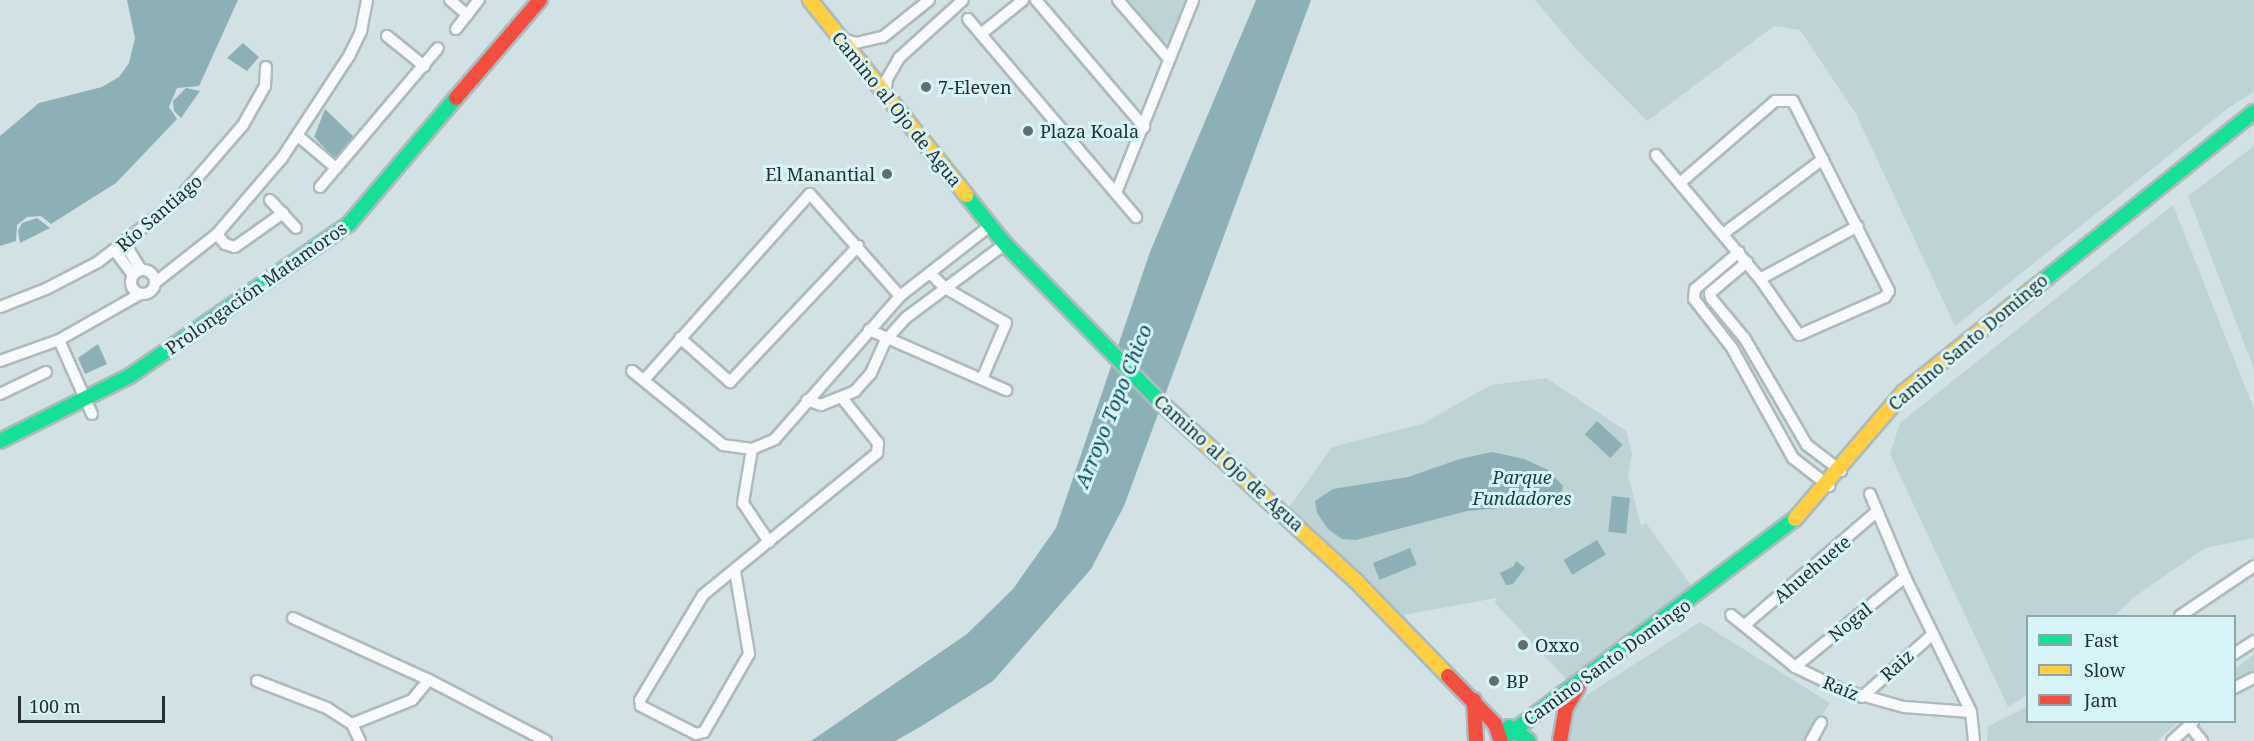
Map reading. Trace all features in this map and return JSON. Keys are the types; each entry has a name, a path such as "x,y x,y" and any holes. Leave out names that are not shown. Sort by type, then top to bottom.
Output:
{"street":[{"path":"0,361 59,340 141,294 153,291 156,282 217,234 266,180 350,56 367,0"},
{"path":"450,0 467,15"},
{"path":"456,29 479,0"},
{"name":"Prolongación Matamoros","path":"0,441 87,400 130,376 348,224 540,0"},
{"name":"Camino al Ojo de Agua","path":"810,0 1005,244 1162,404 1327,552 1495,724 1500,741"},
{"path":"839,38 865,42 883,38 929,0"},
{"path":"885,94 892,68 909,46 963,0"},
{"path":"981,34 1023,0"},
{"path":"1036,0 1144,127"},
{"path":"1118,0 1169,59"},
{"path":"1116,192 1193,0"},
{"path":"968,19 1136,218"},
{"path":"895,29 909,46"},
{"path":"387,36 424,66"},
{"path":"320,187 438,48"},
{"name":"Río Santiago","path":"0,307 74,276 116,251 178,200 225,150 257,104 265,86 266,67"},
{"path":"1656,155 1747,262 1798,335 1886,297 1889,287 1793,101 1781,100 1681,182"},
{"name":"Camino Santo Domingo","path":"1500,741 1742,561 1804,512 1830,486 1880,417 1904,392 2254,112"},
{"path":"298,135 336,168"},
{"path":"1724,234 1823,159"},
{"path":"644,380 807,196 814,195 900,297"},
{"path":"270,200 296,228"},
{"path":"217,234 225,244 235,247 283,213"},
{"path":"632,371 723,445 752,449 775,439 900,297 990,226"},
{"path":"1760,279 1858,226"},
{"path":"125,244 137,272 131,287 141,294"},
{"path":"807,400 821,405 842,398 867,379 886,340 915,310 1005,244"},
{"path":"680,338 730,382 858,246"},
{"path":"116,251 137,272 150,271 156,282"},
{"path":"1739,252 1695,289 1694,299 1732,348 1792,458 1830,486"},
{"path":"1747,262 1718,286 1711,298 1745,339 1807,445 1841,471"},
{"path":"930,273 945,288 1006,323 982,379"},
{"path":"870,330 886,340 1006,390"},
{"path":"59,340 92,414"},
{"path":"0,394 46,372"},
{"path":"735,571 748,654 704,732 696,734 642,706 640,700 698,602 769,542 878,453 878,443 842,398"},
{"path":"752,449 743,502 769,542"},
{"path":"1870,494 1905,577 1971,712 1974,741"},
{"name":"Ahuehuete","path":"1746,624 1876,512"},
{"path":"2181,615 2254,566"},
{"name":"Nogal","path":"1795,667 1905,577"},
{"name":"Raíz","path":"1731,615 1746,624 1795,667 1862,697 1904,707 1971,712"},
{"path":"293,618 429,680 546,741"},
{"name":"Raiz","path":"1862,697 1933,634"},
{"path":"2236,653 2254,641"},
{"path":"1560,741 1566,708 1585,678"},
{"path":"2236,687 2254,678"},
{"path":"352,724 373,713 412,700 429,680"},
{"path":"257,681 313,701 352,724 360,741"},
{"path":"1473,700 1476,741"},
{"path":"1811,741 1821,723"},
{"path":"2177,740 2191,723 2202,741"},
{"path":"1495,724 1516,729 1529,741"}],"green space":[{"path":"1125,0 1185,0 1169,42 1160,41"},
{"path":"1535,0 2254,0 2254,92 2231,106 1955,326 1856,114 1800,30 1774,26 1647,121 1577,50"},
{"path":"2254,146 2254,369 2188,196"},
{"path":"2173,205 2254,409 2254,538 2205,548 2134,597 2115,615 2026,615 2026,696 2008,707 1890,454 1900,423"},
{"name":"Parque Fundadores","path":"1546,378 1626,431 1632,454 1628,475 1641,526 1646,523 1695,591 1569,682 1495,603 1496,598 1392,617 1285,513 1332,447 1422,424 1491,385"},
{"path":"1700,622 1830,703 1805,741 1569,741 1573,712 1587,695"},
{"path":"2254,654 2254,673 2236,681 2236,668"},
{"path":"2026,707 2026,723 2177,723 2157,741 1987,741 1988,726"}],"water":[{"path":"127,0 238,0 199,86 177,88 169,107 177,119 116,183 51,224 41,216 27,217 17,225 16,241 0,246 0,136 39,103 102,87 119,77 129,63 135,38"},
{"name":"Arroyo Topo Chico","path":"1256,0 1311,0 1124,506 1091,569 993,681 920,727 895,741 811,741 967,634 1013,589 1056,528 1150,252"},
{"path":"243,43 259,57 247,71 227,58"},
{"path":"186,88 200,91 181,118 174,111 173,101"},
{"path":"325,109 354,137 335,159 314,137"},
{"path":"37,218 50,228 20,243 18,231 22,223"},
{"path":"98,344 107,364 85,374 78,358"},
{"path":"1597,421 1623,445 1610,458 1585,434"},
{"path":"1492,452 1524,459 1548,470 1563,486 1561,495 1553,503 1467,511 1356,540 1342,539 1328,529 1317,513 1315,501 1333,489 1408,477 1460,459"},
{"path":"1612,496 1630,498 1626,534 1608,532"},
{"path":"1597,540 1606,555 1572,575 1564,560"},
{"path":"1410,548 1417,565 1380,580 1373,563"},
{"path":"1516,561 1525,568 1513,584 1506,585 1500,573 1514,566"}],"traffic: fast":[{"path":"0,441 130,376 349,224 456,98"},
{"path":"2039,284 2254,112"},
{"path":"966,195 1005,244 1160,402"},
{"path":"1500,741 1795,519"},
{"path":"1509,727 1529,741"}],"traffic: slow":[{"path":"810,0 966,195"},
{"path":"1795,519 1904,392 2039,284"},
{"path":"1160,402 1355,580 1448,676"}],"traffic: jam":[{"path":"456,98 540,0"},
{"path":"1448,676 1495,724 1501,741"},
{"path":"1560,741 1566,708 1578,687"},
{"path":"1474,700 1476,741"}],"place":[{"name":"7-Eleven","path":"926,87"},
{"name":"Plaza Koala","path":"1028,131"},
{"name":"El Manantial","path":"887,174"},
{"name":"Oxxo","path":"1523,645"},
{"name":"BP","path":"1494,681"}]}
